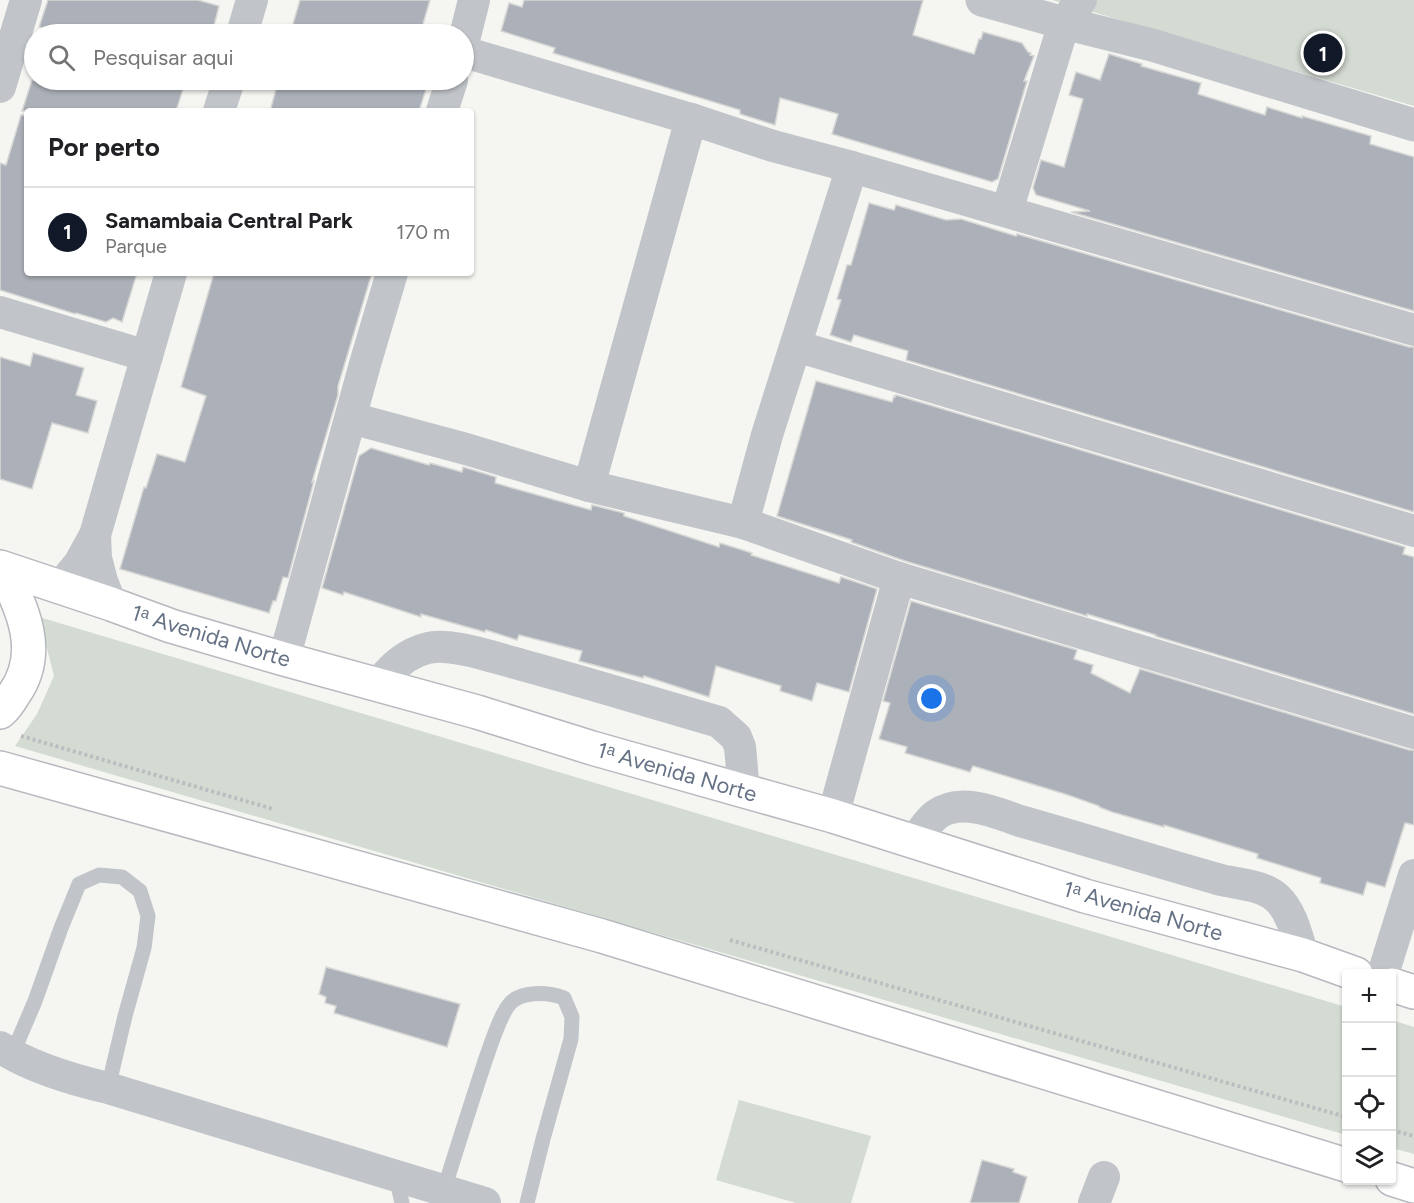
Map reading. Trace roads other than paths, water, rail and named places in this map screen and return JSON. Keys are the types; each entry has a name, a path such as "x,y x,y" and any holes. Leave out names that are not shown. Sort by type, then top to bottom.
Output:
{"main road":[{"name":"1ᵃ Avenida Norte","path":"1,568 171,626 833,816 1085,896 1303,955 1342,969"},
{"path":"0,712 5,708 26,673 29,653 24,615 1,568"},
{"path":"0,768 602,936 1342,1163"},
{"path":"1396,986 1414,992"},
{"path":"1396,1180 1414,1186"}],"street":[{"path":"0,87 26,0"},
{"path":"245,24 252,0"},
{"path":"468,24 474,0"},
{"path":"982,0 1072,12 1163,48 1414,125"},
{"path":"1008,211 1072,12"},
{"path":"474,55 691,119 773,146 1008,211 1414,330"},
{"path":"220,108 226,90"},
{"path":"443,108 449,90"},
{"path":"589,486 691,119"},
{"path":"743,524 767,435 852,167"},
{"path":"60,587 79,564 95,535 170,276"},
{"path":"284,659 391,276"},
{"path":"0,312 147,356"},
{"path":"796,346 1414,531"},
{"path":"351,418 589,486 743,524 899,578 1414,733"},
{"path":"95,535 96,558 111,604"},
{"path":"833,816 899,578"},
{"path":"378,684 395,665 414,652 431,647 473,652 719,722 736,737 740,747 744,791"},
{"path":"915,841 938,813 950,808 964,807 993,811 1223,880 1264,890 1276,896 1284,905 1303,955"},
{"path":"1385,969 1414,875"},
{"path":"6,1051 76,1080 108,1088 399,1189 444,1190 485,1203"}],"lane":[{"path":"6,1051 35,1001 79,884 99,875 122,877 140,891 148,916 144,948 108,1088"},
{"path":"444,1190 463,1126 497,1029 509,1004 523,996 539,993 554,994 564,998 572,1017 572,1039 527,1203"}],"place":[{"name":"Samambaia Central Park","path":"1323,53"}]}
